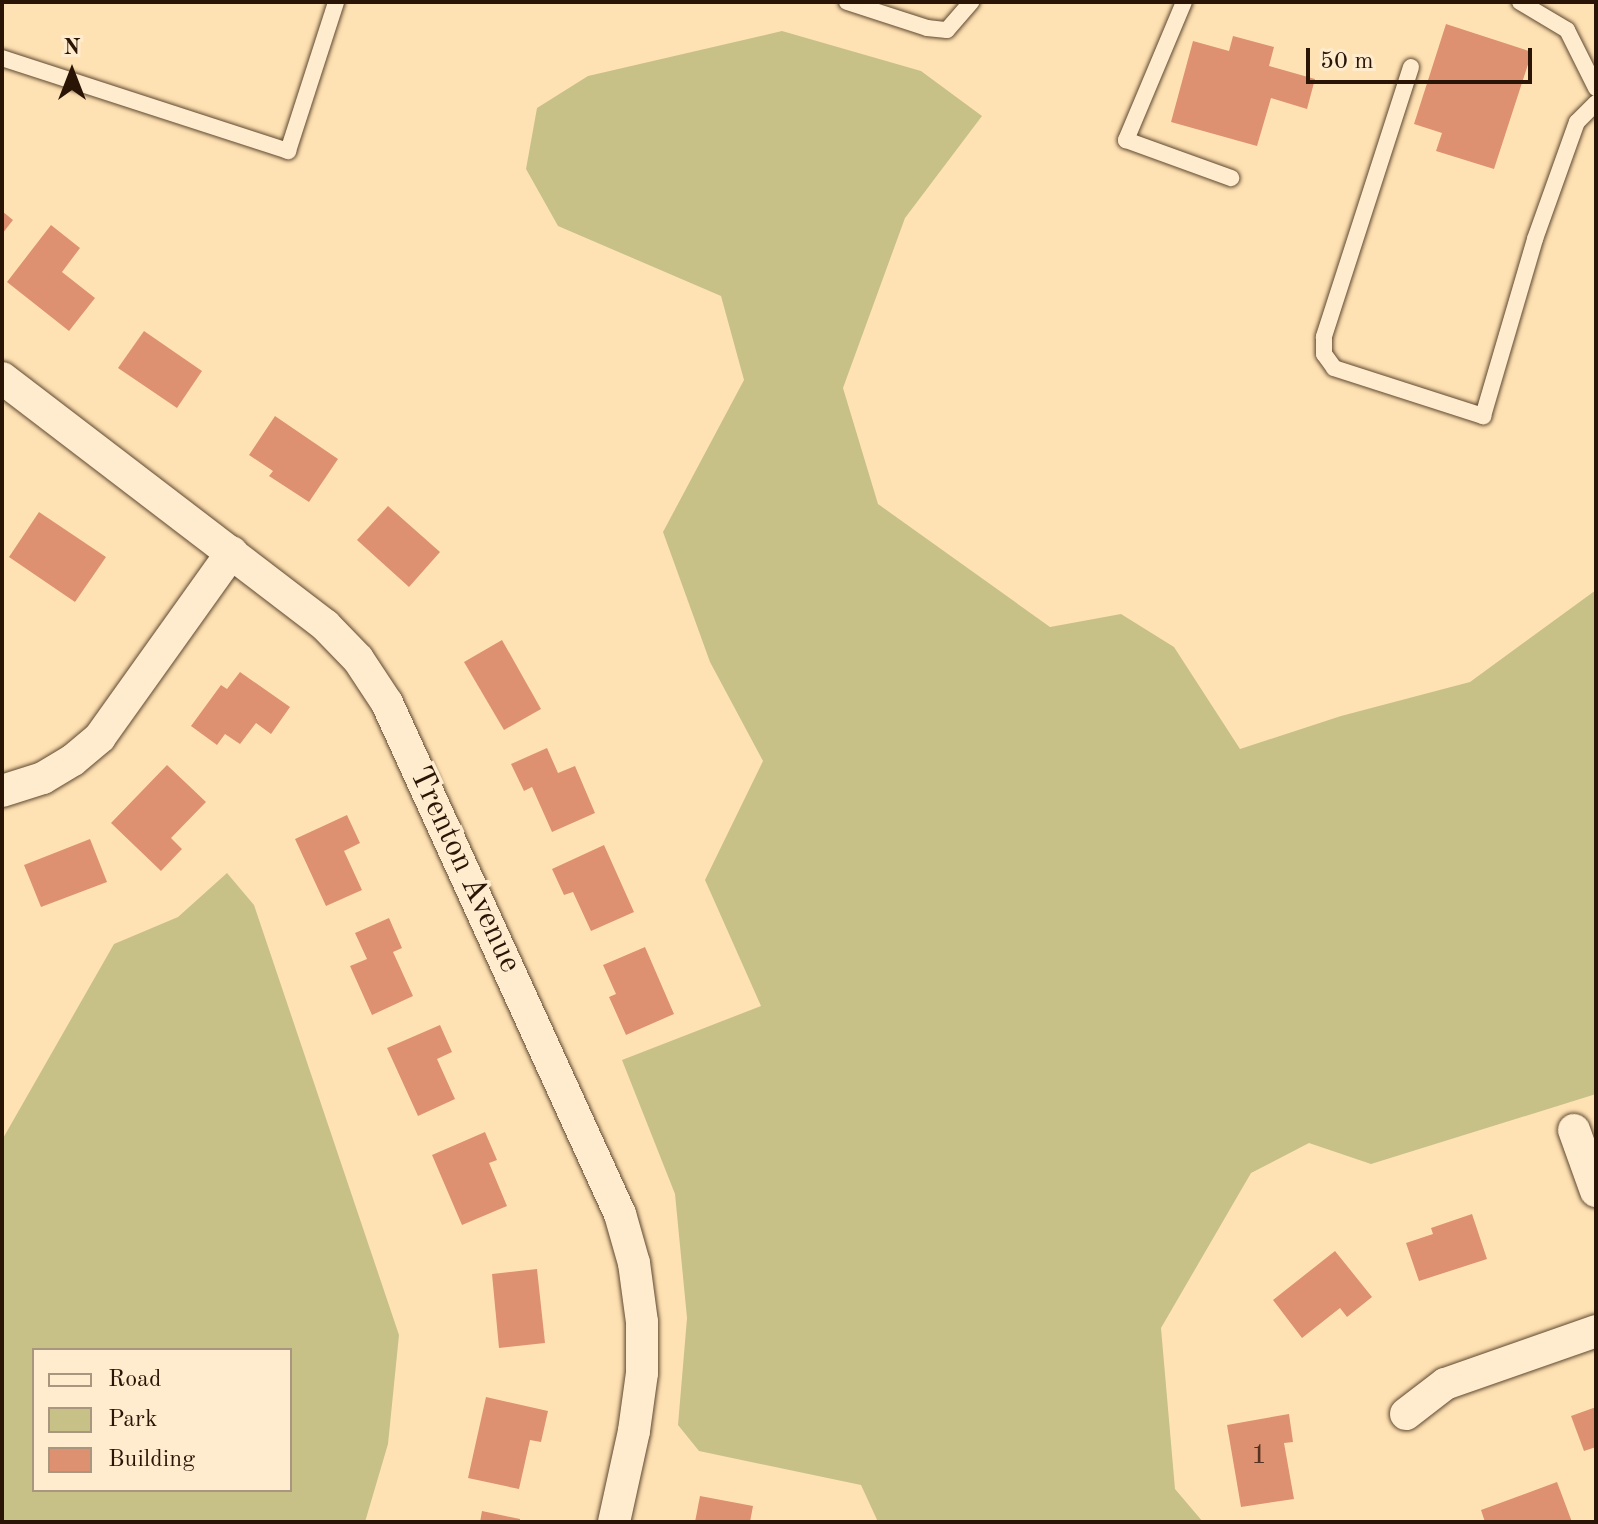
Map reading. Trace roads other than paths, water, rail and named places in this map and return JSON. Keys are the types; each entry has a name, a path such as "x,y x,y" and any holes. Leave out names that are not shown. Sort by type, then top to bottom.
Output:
{"street":[{"name":"Trenton Avenue","path":"2,378 325,625 358,659 387,703 620,1214 638,1292 642,1373 614,1522"},
{"path":"2,791 43,778 73,760 100,737 232,552"},
{"path":"1574,1130 1596,1191"},
{"path":"1406,1414 1445,1384 1596,1331"}],"lane":[{"path":"2,58 288,151 336,2"},
{"path":"847,2 927,28 947,30 971,2"},
{"path":"1184,2 1126,140 1231,178"},
{"path":"1520,2 1567,30 1596,88"},
{"path":"1411,67 1324,337 1324,354 1334,368 1483,416 1535,239 1577,122 1596,103"}]}
